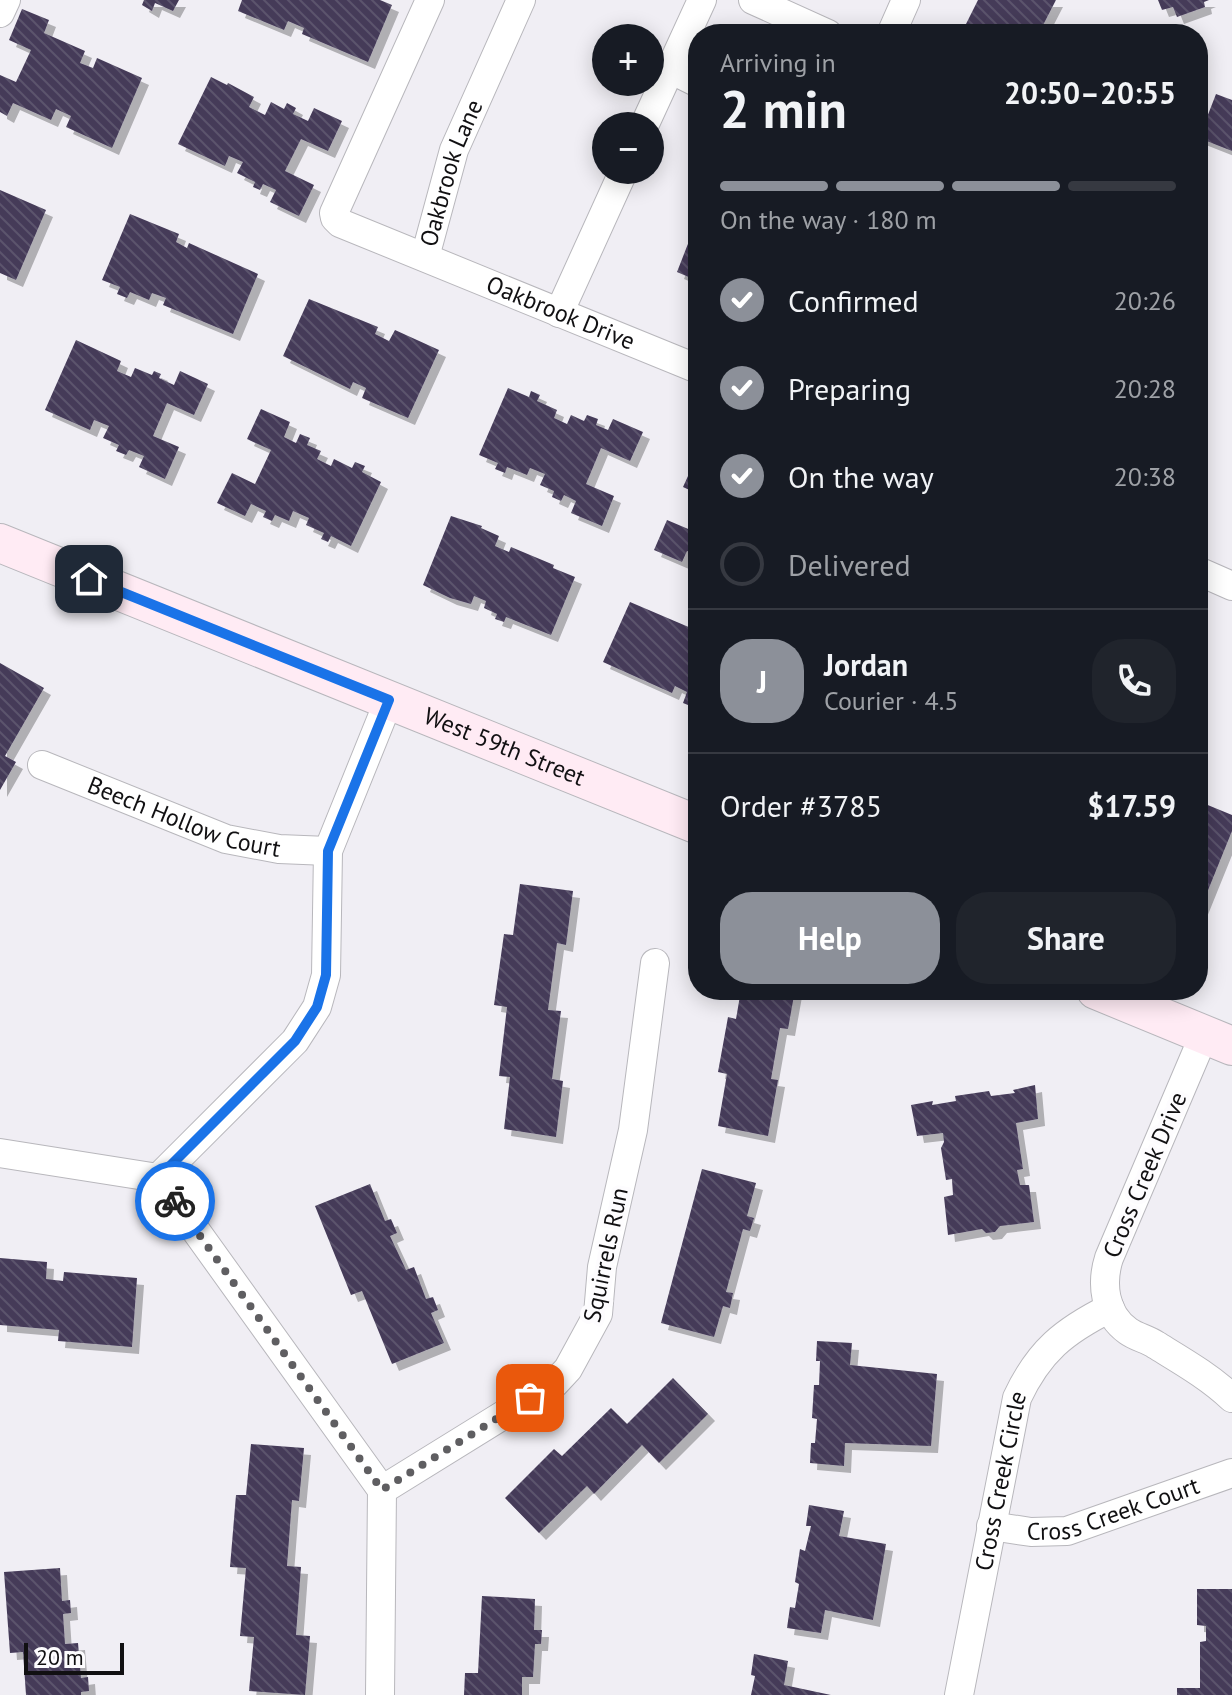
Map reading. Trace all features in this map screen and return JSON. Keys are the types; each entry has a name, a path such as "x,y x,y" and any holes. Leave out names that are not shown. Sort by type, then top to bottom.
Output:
{"street":[{"path":"0,13 6,0"},
{"name":"Oakbrook Lane","path":"430,0 334,213 340,223 425,257 454,150 521,0"},
{"path":"691,24 702,0"},
{"path":"753,0 806,24"},
{"path":"895,24 906,0"},
{"path":"650,112 688,30"},
{"path":"670,69 688,78"},
{"path":"559,313 618,184"},
{"name":"Oakbrook Drive","path":"425,257 688,365"},
{"name":"West 59th Street","path":"0,543 688,821"},
{"path":"1208,575 1232,586"},
{"path":"158,1178 295,1041 314,1013 326,975 328,851 389,700"},
{"name":"Beech Hollow Court","path":"42,765 226,839 279,849 328,851"},
{"name":"Squirrels Run","path":"382,1490 555,1383 568,1369 595,1324 602,1267 633,1130 655,963"},
{"path":"1120,1000 1218,1041"},
{"name":"Cross Creek Drive","path":"1110,1308 1104,1283 1109,1258 1218,1041"},
{"path":"0,1153 158,1178 382,1490 380,1695"},
{"path":"1110,1308 1117,1322 1129,1332 1151,1341 1232,1398"},
{"name":"Cross Creek Circle","path":"959,1695 1017,1398 1031,1371 1058,1339 1081,1322 1110,1308"},
{"name":"Cross Creek Court","path":"991,1526 1031,1532 1067,1531 1232,1473"}],"building":[{"path":"144,0 179,0 173,11 155,3 152,11 142,5"},
{"path":"242,0 380,0 392,5 368,62 302,34 304,28 288,21 284,30 238,11"},
{"path":"978,0 1056,0 1044,24 966,24"},
{"path":"1158,0 1209,0 1204,2 1205,7 1177,17 1173,7 1162,10"},
{"path":"22,9 49,20 44,33 85,51 80,63 93,68 97,58 142,78 112,148 66,127 71,116 56,109 51,120 13,103 7,116 0,112 0,75 16,82 31,50 9,40"},
{"path":"211,77 254,97 249,107 265,115 271,102 284,109 287,103 296,108 293,114 308,121 314,108 342,121 328,151 301,139 285,171 314,185 299,216 270,202 276,190 263,184 260,190 253,187 255,182 237,173 243,162 229,156 225,166 178,144"},
{"path":"1216,94 1232,100 1232,151 1208,142 1208,115"},
{"path":"0,190 46,210 16,280 0,273"},
{"path":"130,214 179,234 176,242 187,248 189,243 258,274 233,334 163,305 166,298 152,293 149,300 130,292 127,298 117,294 120,287 102,280"},
{"path":"688,244 688,277 677,272"},
{"path":"309,299 378,327 375,334 389,341 395,330 439,350 408,418 362,398 366,388 353,382 350,389 283,356"},
{"path":"76,340 121,361 117,371 131,377 135,368 152,375 154,371 161,374 159,378 174,385 180,371 208,384 194,415 167,403 153,436 179,447 165,479 139,467 144,456 129,450 126,455 116,451 119,445 103,438 109,426 94,420 90,430 45,410"},
{"path":"508,388 529,397 531,391 540,395 537,401 557,410 554,418 567,424 571,415 584,421 587,415 598,419 596,425 608,430 613,419 643,432 630,461 601,448 586,484 614,496 602,526 571,513 576,501 564,495 561,501 552,497 554,491 540,485 545,474 530,468 527,475 507,467 505,473 495,469 498,463 479,455"},
{"path":"261,409 290,422 284,437 296,443 300,434 310,438 307,445 321,451 317,459 331,466 334,459 352,468 355,462 365,466 362,472 381,482 351,546 331,536 328,542 321,539 324,533 306,525 309,518 293,511 289,521 275,515 272,521 263,517 266,511 251,504 245,516 217,503 232,473 255,484 271,450 247,439"},
{"path":"451,516 482,526 499,536 495,546 509,552 511,547 575,577 551,635 506,617 504,622 495,619 497,614 484,608 486,601 474,596 471,604 423,585"},
{"path":"667,520 688,529 688,551 682,562 654,550"},
{"path":"630,602 688,627 688,705 683,703 687,692 675,686 672,693 603,662"},
{"path":"0,663 44,688 5,756 16,762 0,790"},
{"path":"1208,805 1232,815 1232,831 1208,890"},
{"path":"520,884 573,891 566,945 557,943 548,1010 561,1011 552,1079 563,1081 556,1137 504,1129 510,1077 499,1076 507,1007 494,1005 504,934 513,935"},
{"path":"739,1000 793,1000 788,1029 780,1028 771,1079 778,1080 768,1136 718,1126 727,1074 718,1072 728,1017 736,1019"},
{"path":"1035,1085 1038,1119 1016,1123 1023,1169 1017,1170 1020,1185 1029,1185 1034,1222 1000,1226 995,1232 986,1233 982,1229 948,1235 944,1197 953,1195 952,1179 946,1180 941,1148 943,1133 917,1136 911,1105 956,1101 955,1096 989,1091 991,1096 1015,1093 1013,1090"},
{"path":"702,1169 756,1183 747,1216 754,1218 750,1231 743,1229 726,1292 733,1293 730,1308 723,1306 714,1337 661,1323"},
{"path":"370,1184 385,1221 391,1219 397,1233 390,1236 406,1270 414,1267 426,1299 433,1297 438,1310 431,1313 444,1343 392,1364 362,1291 351,1295 315,1206"},
{"path":"0,1258 47,1262 46,1279 63,1281 64,1272 137,1278 132,1347 58,1341 59,1330 0,1325"},
{"path":"817,1341 852,1343 850,1365 937,1374 931,1446 845,1443 844,1466 810,1463 817,1419 812,1418 814,1385 819,1385"},
{"path":"673,1378 708,1414 659,1463 642,1445 594,1494 587,1486 539,1533 505,1498 554,1449 562,1456 611,1408 627,1424"},
{"path":"251,1444 304,1448 299,1501 292,1500 287,1566 301,1567 296,1635 310,1636 305,1695 249,1691 254,1637 240,1636 246,1568 230,1567 236,1495 246,1495"},
{"path":"809,1505 844,1511 839,1536 886,1544 873,1620 825,1610 821,1633 787,1628 790,1607 795,1608 799,1584 795,1582 800,1549 805,1551 811,1526 806,1526"},
{"path":"60,1568 62,1601 70,1600 71,1613 63,1614 65,1644 78,1643 81,1678 88,1677 89,1691 81,1692 81,1695 26,1695 23,1652 10,1653 4,1572"},
{"path":"1197,1589 1232,1589 1232,1695 1177,1695 1177,1688 1200,1688 1200,1642 1206,1641 1206,1626 1197,1625"},
{"path":"482,1596 535,1599 534,1630 542,1630 541,1644 535,1644 533,1677 522,1677 522,1695 464,1695 465,1673 478,1673"},
{"path":"754,1654 788,1661 784,1685 831,1695 751,1695 755,1676 751,1675"}],"way so far":[{"path":"175,1201 382,1490 530,1398"}],"route":[{"path":"89,579 389,700 328,851 326,975 317,1007 295,1041 158,1178 175,1201"}]}
